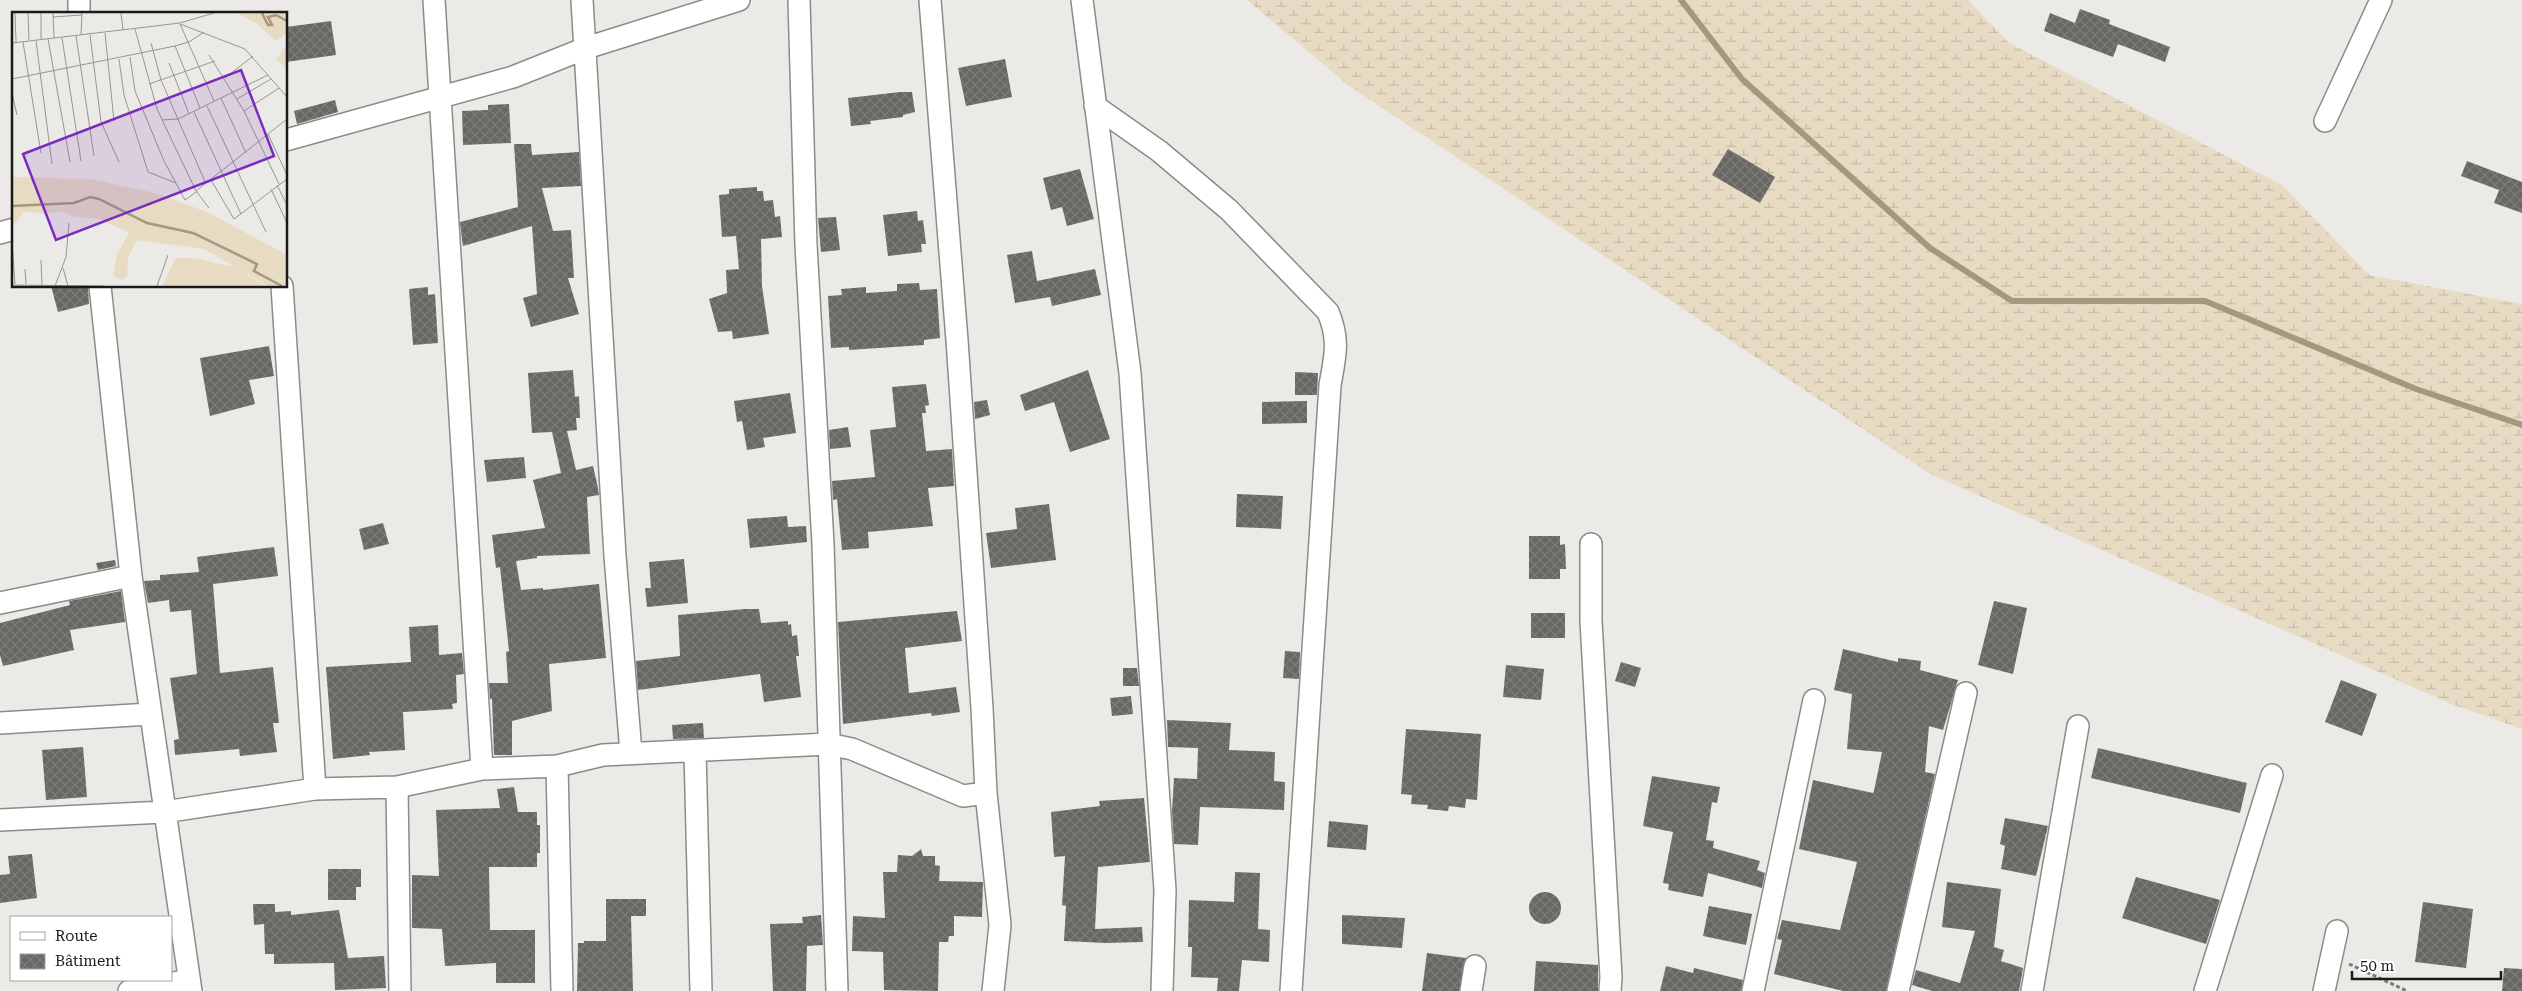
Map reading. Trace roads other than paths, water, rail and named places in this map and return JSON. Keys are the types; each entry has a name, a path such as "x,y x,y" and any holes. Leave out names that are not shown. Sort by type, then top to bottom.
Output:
{"street":[{"path":"434,0 438,98 482,769"},
{"path":"582,0 615,556 631,753"},
{"path":"798,0 806,245 823,544 837,991"},
{"path":"930,0 958,350 982,698 986,794 1000,925 993,991"},
{"path":"1082,0 1094,106 1130,373 1165,890 1162,991"},
{"path":"2324,121 2381,0"},
{"path":"288,139 513,77 586,48 732,1"},
{"path":"1094,106 1159,151 1229,210 1328,312 1335,329 1336,346 1330,385 1291,991"},
{"path":"0,234 12,230"},
{"path":"100,288 131,576 190,985 129,991"},
{"path":"282,288 315,788"},
{"path":"1591,544 1591,621 1611,977 1610,991"},
{"path":"0,603 131,576"},
{"path":"1898,991 1966,693"},
{"path":"1753,991 1814,700"},
{"path":"0,724 150,714"},
{"path":"2032,991 2078,726"},
{"path":"0,820 164,812 315,788 397,787 482,769 557,766 602,755 828,744 852,749 962,796 986,794"},
{"path":"695,751 701,991"},
{"path":"557,766 562,991"},
{"path":"2206,991 2272,776"},
{"path":"397,787 400,991"},
{"path":"2324,991 2337,931"},
{"path":"1471,991 1476,966"}],"waterway":[{"path":"1681,0 1742,79 1930,248 2012,301 2205,301 2416,389 2522,425"}]}
